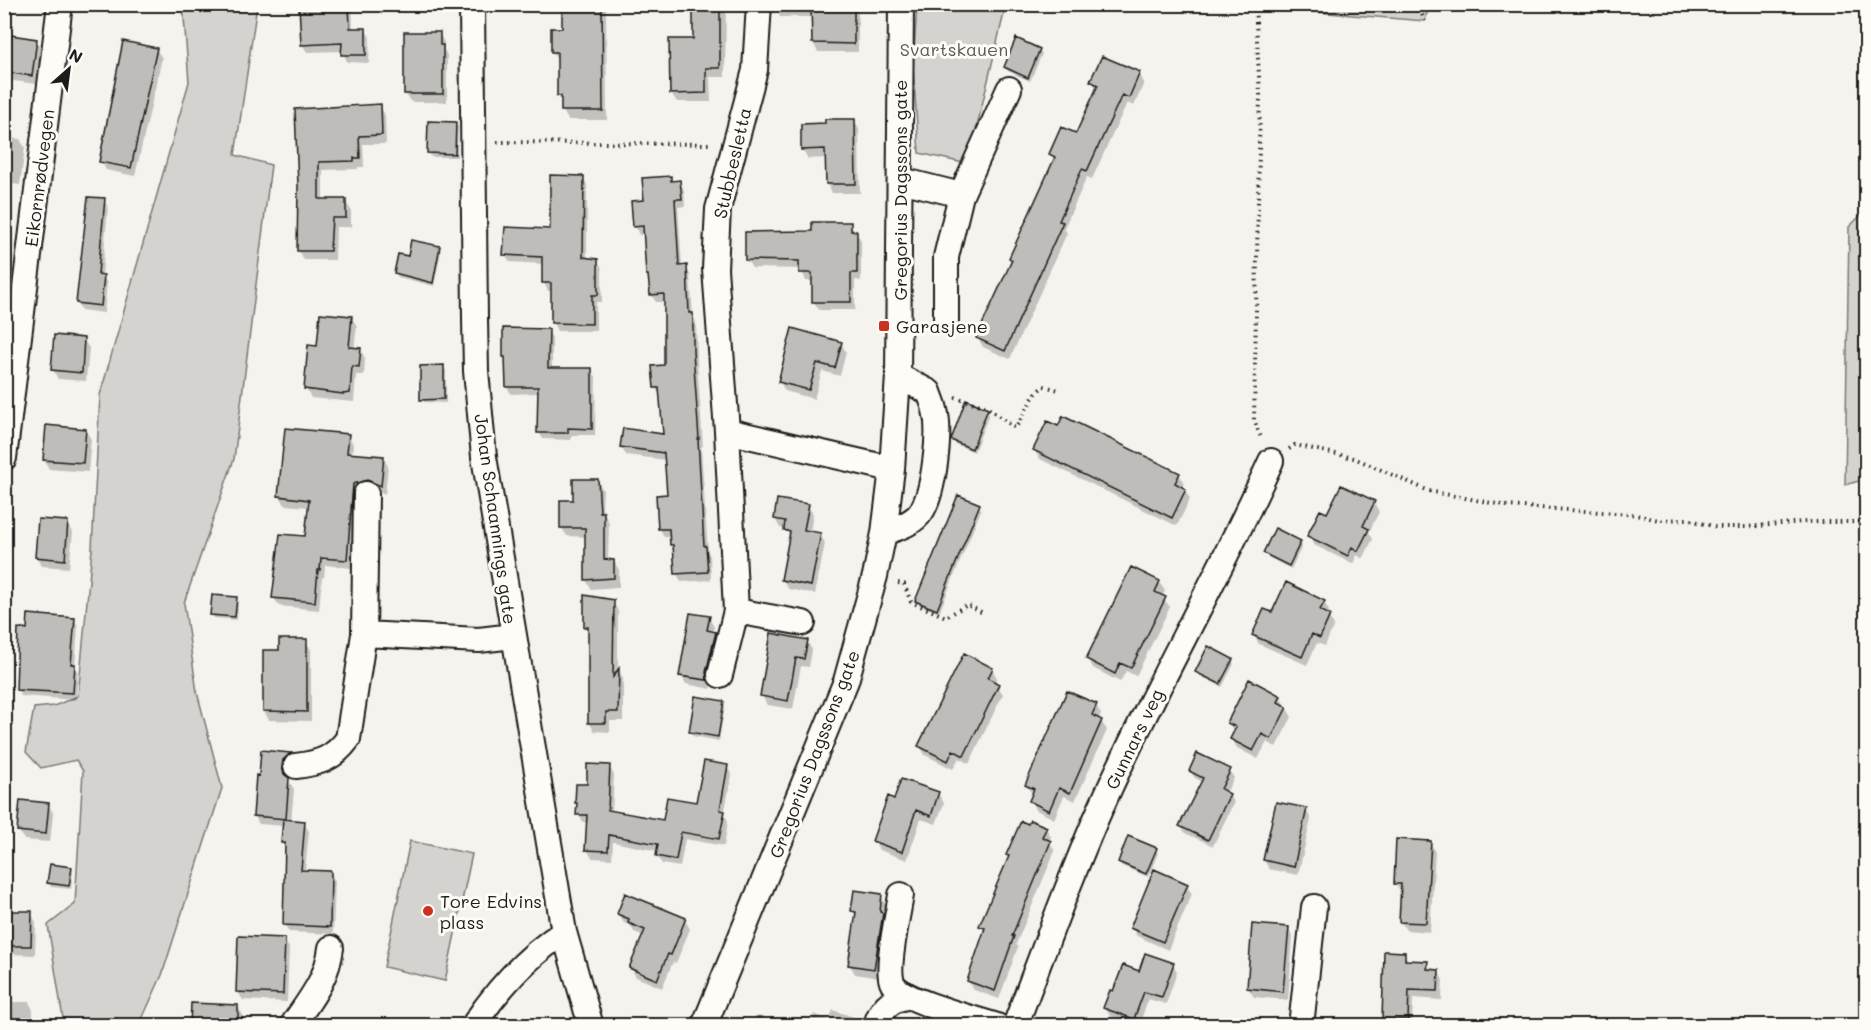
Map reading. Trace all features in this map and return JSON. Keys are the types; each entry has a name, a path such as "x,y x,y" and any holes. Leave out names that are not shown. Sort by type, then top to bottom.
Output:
{"street":[{"name":"Eikornrødvegen","path":"4,458 60,4"},
{"name":"Johan Schaannings gate","path":"472,4 476,371 484,457 564,932 591,1026"},
{"name":"Stubbesletta","path":"720,675 736,611 727,431 715,269 718,209 755,70 759,4"},
{"name":"Gregorius Dagssons gate","path":"704,1026 846,681 875,576 884,533 892,469 898,376 901,4"},
{"path":"946,321 946,257 961,195 1009,89"},
{"path":"901,180 961,195"},
{"path":"884,533 906,524 921,513 931,486 937,449 936,412 928,392 898,376"},
{"path":"727,431 892,469"},
{"name":"Gunnars veg","path":"1015,1026 1095,821 1271,461"},
{"path":"296,766 317,763 328,758 338,752 348,739 364,634 366,494"},
{"path":"736,611 803,623"},
{"path":"364,634 479,640 513,636"},
{"path":"900,895 890,970 892,984 906,997 997,1026"},
{"path":"1301,1026 1314,907"},
{"path":"473,1026 492,996 539,948 564,932"},
{"path":"292,1026 324,978 331,948"},
{"path":"876,1026 884,1007 895,999 906,997"}],"path":[{"path":"1255,4 1260,94 1254,420 1271,461 1295,445 1354,458 1429,491 1507,506 1631,514 1659,520 1688,519 1714,527 1747,528 1803,522 1866,524"},
{"path":"1417,4 1425,21"},
{"path":"472,142 734,145"},
{"path":"963,398 987,407 1015,428 1026,414 1034,393 1044,386 1059,390"},
{"path":"875,576 904,584 910,602 946,617 967,605 985,614"}],"green space":[{"path":"183,5 257,5 235,155 271,165 234,459 184,603 197,692 222,788 162,975 142,1019 143,1025 64,1025 48,925 75,904 83,771 76,760 41,768 26,752 34,708 54,706 78,696 92,549 100,395 189,82"},
{"name":"Svartskauen","path":"917,5 1006,5 968,164 919,153 913,68"},
{"path":"1231,5 1429,5 1425,21"},
{"path":"1866,210 1866,479 1845,485 1849,227"},
{"name":"Tore Edvins plass","path":"410,841 472,854 445,981 384,967"}],"building":[{"path":"299,4 349,4 350,28 366,28 366,55 341,55 342,43 301,45"},
{"path":"562,4 602,4 603,111 561,111 561,96 557,96 557,52 551,52 551,28 562,28"},
{"path":"693,4 720,4 720,68 706,68 706,93 670,94 669,39 693,39"},
{"path":"811,4 854,4 854,44 812,43"},
{"path":"404,32 440,32 440,45 443,45 443,94 404,94"},
{"path":"4,34 37,39 32,76 4,72"},
{"path":"1016,38 1040,49 1028,78 1004,67"},
{"path":"123,41 157,48 131,168 99,162"},
{"path":"1102,56 1140,72 1129,98 1122,95 1087,171 1082,169 1059,221 1063,222 1005,351 976,338 1055,157 1049,154 1061,127 1076,133 1098,85 1090,81"},
{"path":"381,104 382,135 359,136 360,158 354,158 354,161 319,162 319,199 346,199 346,218 332,218 330,251 297,251 298,186 295,109"},
{"path":"825,119 855,119 856,184 826,184 825,149 801,150 801,124 825,123"},
{"path":"428,121 456,122 455,154 427,153"},
{"path":"550,175 584,176 583,257 598,259 598,295 592,295 592,324 551,323 551,283 542,283 542,257 503,255 505,227 550,229"},
{"path":"671,176 671,181 680,180 682,199 675,199 679,266 687,265 689,313 693,313 704,546 706,546 708,572 675,574 673,545 670,545 669,529 658,529 656,495 667,494 664,453 620,447 623,428 663,434 659,388 654,388 652,366 664,365 664,294 650,295 648,275 646,275 643,226 633,227 631,201 644,200 642,178"},
{"path":"88,197 105,198 98,274 104,275 101,306 76,303"},
{"path":"812,222 851,222 851,231 857,231 857,273 851,273 851,302 812,302 812,273 799,273 799,261 745,260 745,232 812,231"},
{"path":"411,240 440,246 433,283 394,273 398,254 408,256"},
{"path":"320,313 352,316 349,347 361,348 359,367 352,366 350,393 304,389 308,345 317,346"},
{"path":"503,328 549,329 548,368 592,368 592,429 568,428 568,433 537,433 538,387 506,387"},
{"path":"792,328 842,342 835,368 817,363 809,390 778,382"},
{"path":"54,335 84,338 82,373 51,370"},
{"path":"444,365 444,399 420,400 420,366"},
{"path":"966,399 988,409 972,449 951,440"},
{"path":"1063,416 1180,473 1175,483 1186,489 1172,518 1033,450 1047,421 1058,426"},
{"path":"46,425 86,429 83,463 43,460"},
{"path":"285,428 349,434 347,453 384,456 381,486 367,480 353,484 347,560 321,558 315,602 272,598 280,534 305,536 309,500 278,496"},
{"path":"573,479 598,479 600,512 604,512 604,559 614,560 614,578 585,580 585,528 560,528 560,500 573,500"},
{"path":"1341,485 1375,501 1363,526 1369,529 1358,551 1352,547 1348,556 1307,536 1320,510 1327,513"},
{"path":"958,495 980,504 937,610 915,601"},
{"path":"777,499 809,504 804,530 821,533 811,586 781,580 790,532 784,530 785,521 774,519"},
{"path":"38,519 68,521 65,560 35,557"},
{"path":"1275,528 1301,541 1289,566 1263,553"},
{"path":"1131,567 1160,581 1155,592 1166,597 1131,668 1120,663 1115,674 1086,659"},
{"path":"1286,582 1325,601 1320,610 1330,615 1320,638 1312,634 1302,657 1252,635 1264,609 1272,612"},
{"path":"212,595 237,597 235,617 210,615"},
{"path":"584,595 614,600 613,677 619,668 618,712 606,712 606,723 588,723 588,627 584,627"},
{"path":"690,613 710,616 707,630 716,632 706,672 707,680 679,676"},
{"path":"28,614 75,618 71,664 75,664 73,693 16,690 18,628 27,629"},
{"path":"771,633 808,640 804,659 796,658 788,701 760,696"},
{"path":"279,639 307,639 307,712 263,711 263,650 279,650"},
{"path":"1208,646 1233,659 1220,684 1195,672"},
{"path":"964,653 993,668 988,678 999,684 964,756 953,750 948,761 918,746"},
{"path":"1249,679 1281,696 1278,702 1287,707 1271,739 1262,734 1253,751 1230,739 1236,727 1227,723"},
{"path":"1067,691 1097,704 1092,715 1102,720 1070,793 1059,788 1049,811 1029,801 1034,789 1025,785"},
{"path":"695,696 724,701 718,737 689,732"},
{"path":"261,750 291,753 283,760 282,767 284,774 289,778 286,819 253,816 256,775 259,776"},
{"path":"1197,753 1231,769 1221,789 1230,794 1208,840 1179,826 1203,778 1189,771"},
{"path":"704,761 728,765 720,810 725,811 719,839 681,832 676,860 656,856 658,844 609,835 608,851 585,850 587,815 576,815 577,803 575,803 576,784 587,784 587,764 610,765 608,810 663,820 667,797 696,802"},
{"path":"901,779 939,792 931,816 916,810 902,852 872,841 888,796 894,799"},
{"path":"20,800 49,803 46,834 17,831"},
{"path":"1276,802 1307,808 1294,867 1263,860"},
{"path":"283,819 305,821 301,870 331,871 330,927 283,925 285,843 281,843"},
{"path":"1030,820 1047,827 1042,837 1051,841 1012,936 1014,936 995,991 967,981 985,928 979,926 1009,856 1006,855 1021,821 1028,824"},
{"path":"1128,836 1157,848 1146,874 1118,862"},
{"path":"1396,839 1431,841 1426,923 1399,922 1401,884 1394,884"},
{"path":"50,864 72,867 69,886 47,883"},
{"path":"1154,869 1188,884 1163,942 1130,928"},
{"path":"854,890 882,894 880,912 883,913 874,969 848,965 856,912 851,911"},
{"path":"625,893 686,918 671,955 668,954 657,980 629,968 645,930 628,923 629,919 617,914"},
{"path":"4,911 32,911 31,946 4,946"},
{"path":"1252,924 1289,927 1283,992 1247,988"},
{"path":"238,936 285,938 283,994 236,992"},
{"path":"1384,951 1405,952 1405,960 1428,961 1427,969 1439,970 1438,991 1409,990 1408,1020 1382,1020"},
{"path":"1145,953 1174,963 1162,997 1144,992 1134,1019 1103,1008 1110,990 1113,991 1123,965 1139,971"},
{"path":"191,1003 238,1005 238,1026 190,1026"}],"place":[{"name":"Garasjene","path":"884,326"},
{"name":"Tore Edvins plass","path":"428,911"}]}
